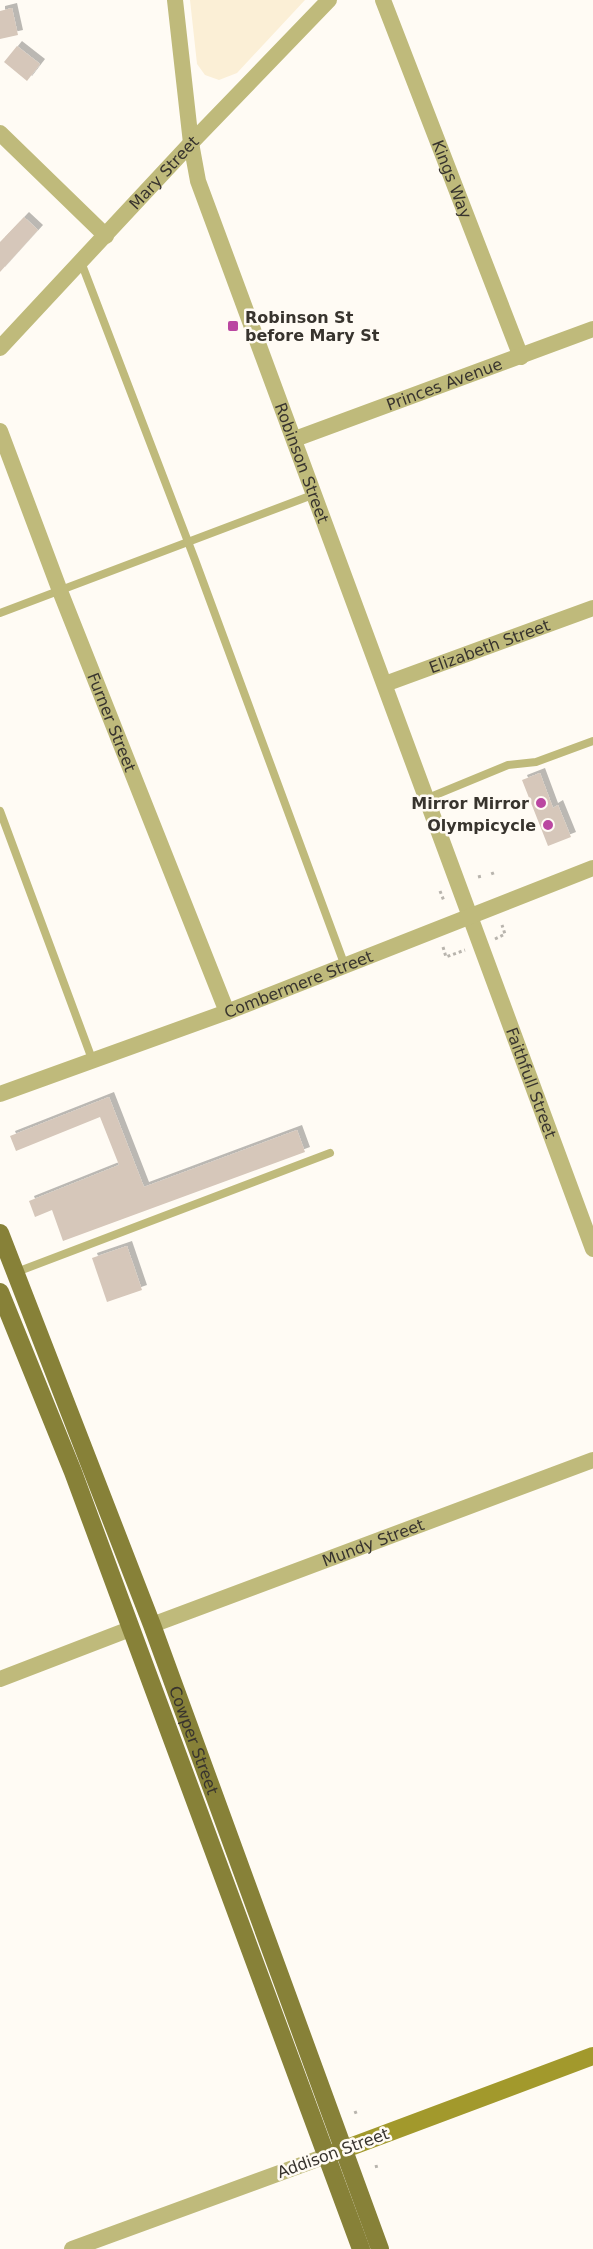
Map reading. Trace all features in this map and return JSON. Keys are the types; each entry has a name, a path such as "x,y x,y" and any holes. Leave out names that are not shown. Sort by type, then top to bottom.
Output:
{"main road":[{"name":"Cowper Street","path":"0,1233 152,1625 335,2152 361,2249"},
{"name":"Cowper Street","path":"0,1292 73,1472 130,1629 335,2152 380,2249"}],"street":[{"name":"Robinson Street","path":"175,0 190,143 197,178 470,916"},
{"name":"Mary Street","path":"0,348 190,143 329,0"},
{"name":"Kings Way","path":"383,0 521,357"},
{"path":"0,133 106,236"},
{"name":"Princes Avenue","path":"295,439 593,329"},
{"name":"Furner Street","path":"0,430 60,591 227,1012"},
{"name":"Elizabeth Street","path":"385,684 593,608"},
{"name":"Combermere Street","path":"0,1094 227,1012 593,868"},
{"name":"Faithfull Street","path":"470,916 593,1250"},
{"name":"Mundy Street","path":"152,1625 593,1460"},
{"path":"0,1679 130,1629"},
{"name":"Addison Street","path":"72,2249 593,2056"}],"lane":[{"path":"81,262 188,542 345,967"},
{"path":"0,613 315,494"},
{"path":"428,798 508,765 536,762 593,741"},
{"path":"0,811 92,1059"},
{"path":"14,1274 330,1153"}],"path":[{"path":"492,872 494,877"},
{"path":"440,891 444,902"},
{"path":"493,940 505,934 502,925"},
{"path":"443,947 446,957 465,950"},
{"path":"355,2110 357,2116"},
{"path":"375,2165 377,2169"}],"shaded area":[{"path":"190,0 305,0 237,73 219,80 205,75 197,64"}],"building":[{"path":"12,8 18,35 0,39 0,11"},
{"path":"17,46 40,64 27,81 4,62"},
{"path":"24,217 38,230 0,272 0,242"},
{"path":"540,773 553,808 558,805 571,837 548,846 522,780"},
{"path":"109,1097 144,1187 297,1130 305,1152 63,1241 52,1210 35,1217 29,1201 119,1165 100,1117 16,1151 10,1136"},
{"path":"127,1246 142,1290 107,1302 92,1258"}],"place":[{"name":"Robinson St before Mary St","path":"233,326"},
{"name":"Mirror Mirror","path":"541,803"},
{"name":"Olympicycle","path":"548,825"}]}
